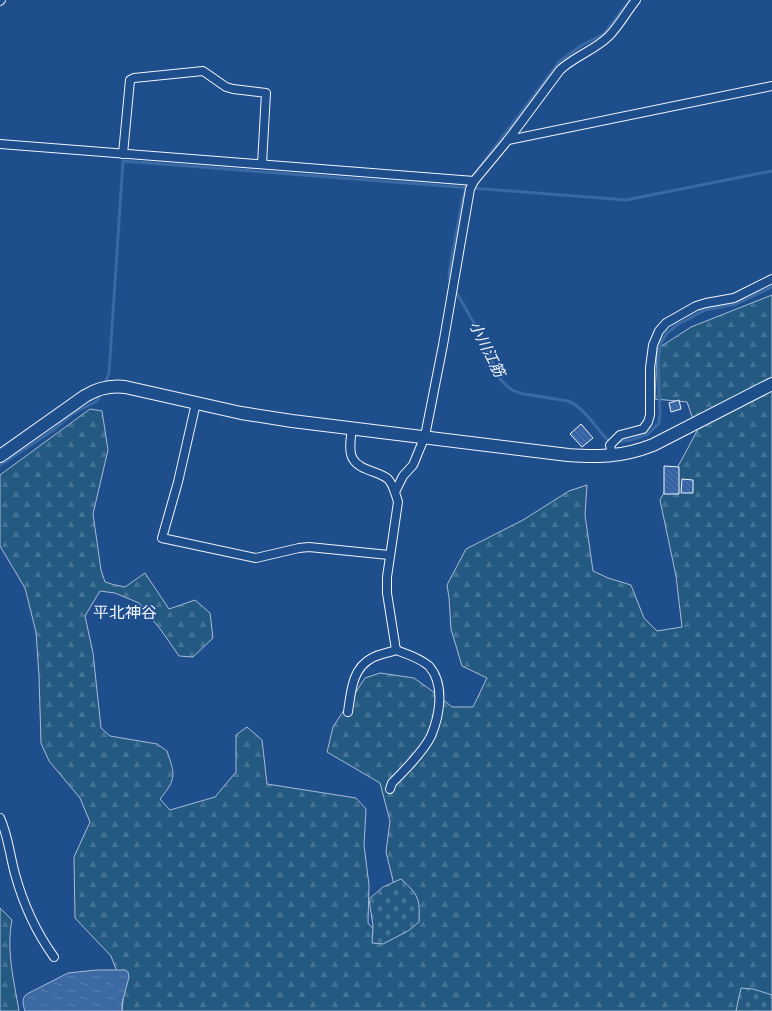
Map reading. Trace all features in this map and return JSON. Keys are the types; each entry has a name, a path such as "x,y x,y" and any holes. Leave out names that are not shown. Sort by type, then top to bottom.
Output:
{"street":[{"path":"395,492 403,476 413,465 425,436 471,183 508,140 560,70 570,61 590,50 610,35 636,0"},
{"path":"123,154 130,80 150,76 202,71 226,87 266,93 262,164"},
{"path":"508,140 772,86"},
{"path":"0,144 262,164 471,183"},
{"path":"611,450 617,437 643,428 648,422 650,415 650,368 653,345 659,331 666,323 696,306 734,298 772,279"},
{"path":"0,456 96,390 111,386 125,387 196,403 219,410 568,455 611,450 633,452 653,445 772,384"},
{"path":"196,403 178,482 162,538 256,558 309,547 390,555"},
{"path":"352,428 351,452 353,459 359,466 387,479 395,492 398,502 390,555 387,593 396,650"},
{"path":"348,712 354,678 361,666 372,658 396,650 418,659 428,666 435,676 440,689 440,706 431,736 423,748 392,783 390,789"},
{"path":"0,818 16,876 30,915 41,939 54,957"}],"green space":[{"path":"772,295 772,1011 122,1011 124,991 111,956 75,918 74,857 90,822 80,798 49,761 41,743 36,632 25,588 0,546 0,475 90,409 102,411 108,450 93,514 101,570 105,582 125,587 145,573 169,609 195,600 210,613 213,638 193,657 179,656 161,630 139,603 115,593 100,591 85,616 93,653 101,728 110,736 157,744 167,751 172,766 173,776 172,781 160,799 170,810 215,797 236,772 236,735 247,727 262,740 267,784 356,798 366,809 364,845 369,885 368,923 380,936 403,922 386,852 390,821 380,783 327,752 333,727 365,678 380,673 414,678 452,707 473,707 487,678 462,666 451,629 447,585 466,549 523,520 569,491 587,485 585,515 593,571 608,578 631,585 644,618 657,631 682,627 676,576 660,500 697,431 687,402 655,399 657,349 691,327"},
{"path":"401,879 412,889 417,898 419,922 408,931 383,944 372,943 373,926 369,899 383,887"},
{"path":"0,908 12,920 10,931 10,954 19,1011 0,1011"},
{"path":"741,988 753,989 772,995 772,1011 736,1011"}],"water":[{"path":"97,970 125,970 128,972 129,977 122,1003 122,1011 25,1011 23,1000 27,994 68,973"}],"building":[{"path":"679,400 681,409 671,412 669,403"},
{"path":"581,424 593,438 582,447 570,434"},
{"path":"664,466 679,467 679,494 664,494"},
{"path":"682,479 693,480 693,493 681,493"}],"waterway":[{"name":"小川江筋","path":"470,180 560,61 582,45 604,34 630,0"},
{"path":"105,383 109,373 123,161 626,200 772,171"},
{"name":"小川江筋","path":"451,283 449,276 451,261 463,198 467,185"},
{"name":"小川江筋","path":"454,288 479,332 500,379 508,387 514,391 524,394 568,401 579,407 609,441 616,442 631,440 648,434 659,423 658,360 661,343 667,333 677,325 705,310 736,304 772,287"},
{"path":"0,465 52,431 72,414 97,401 101,392"}],"district":[{"name":"平北神谷","path":"125,612"}]}
